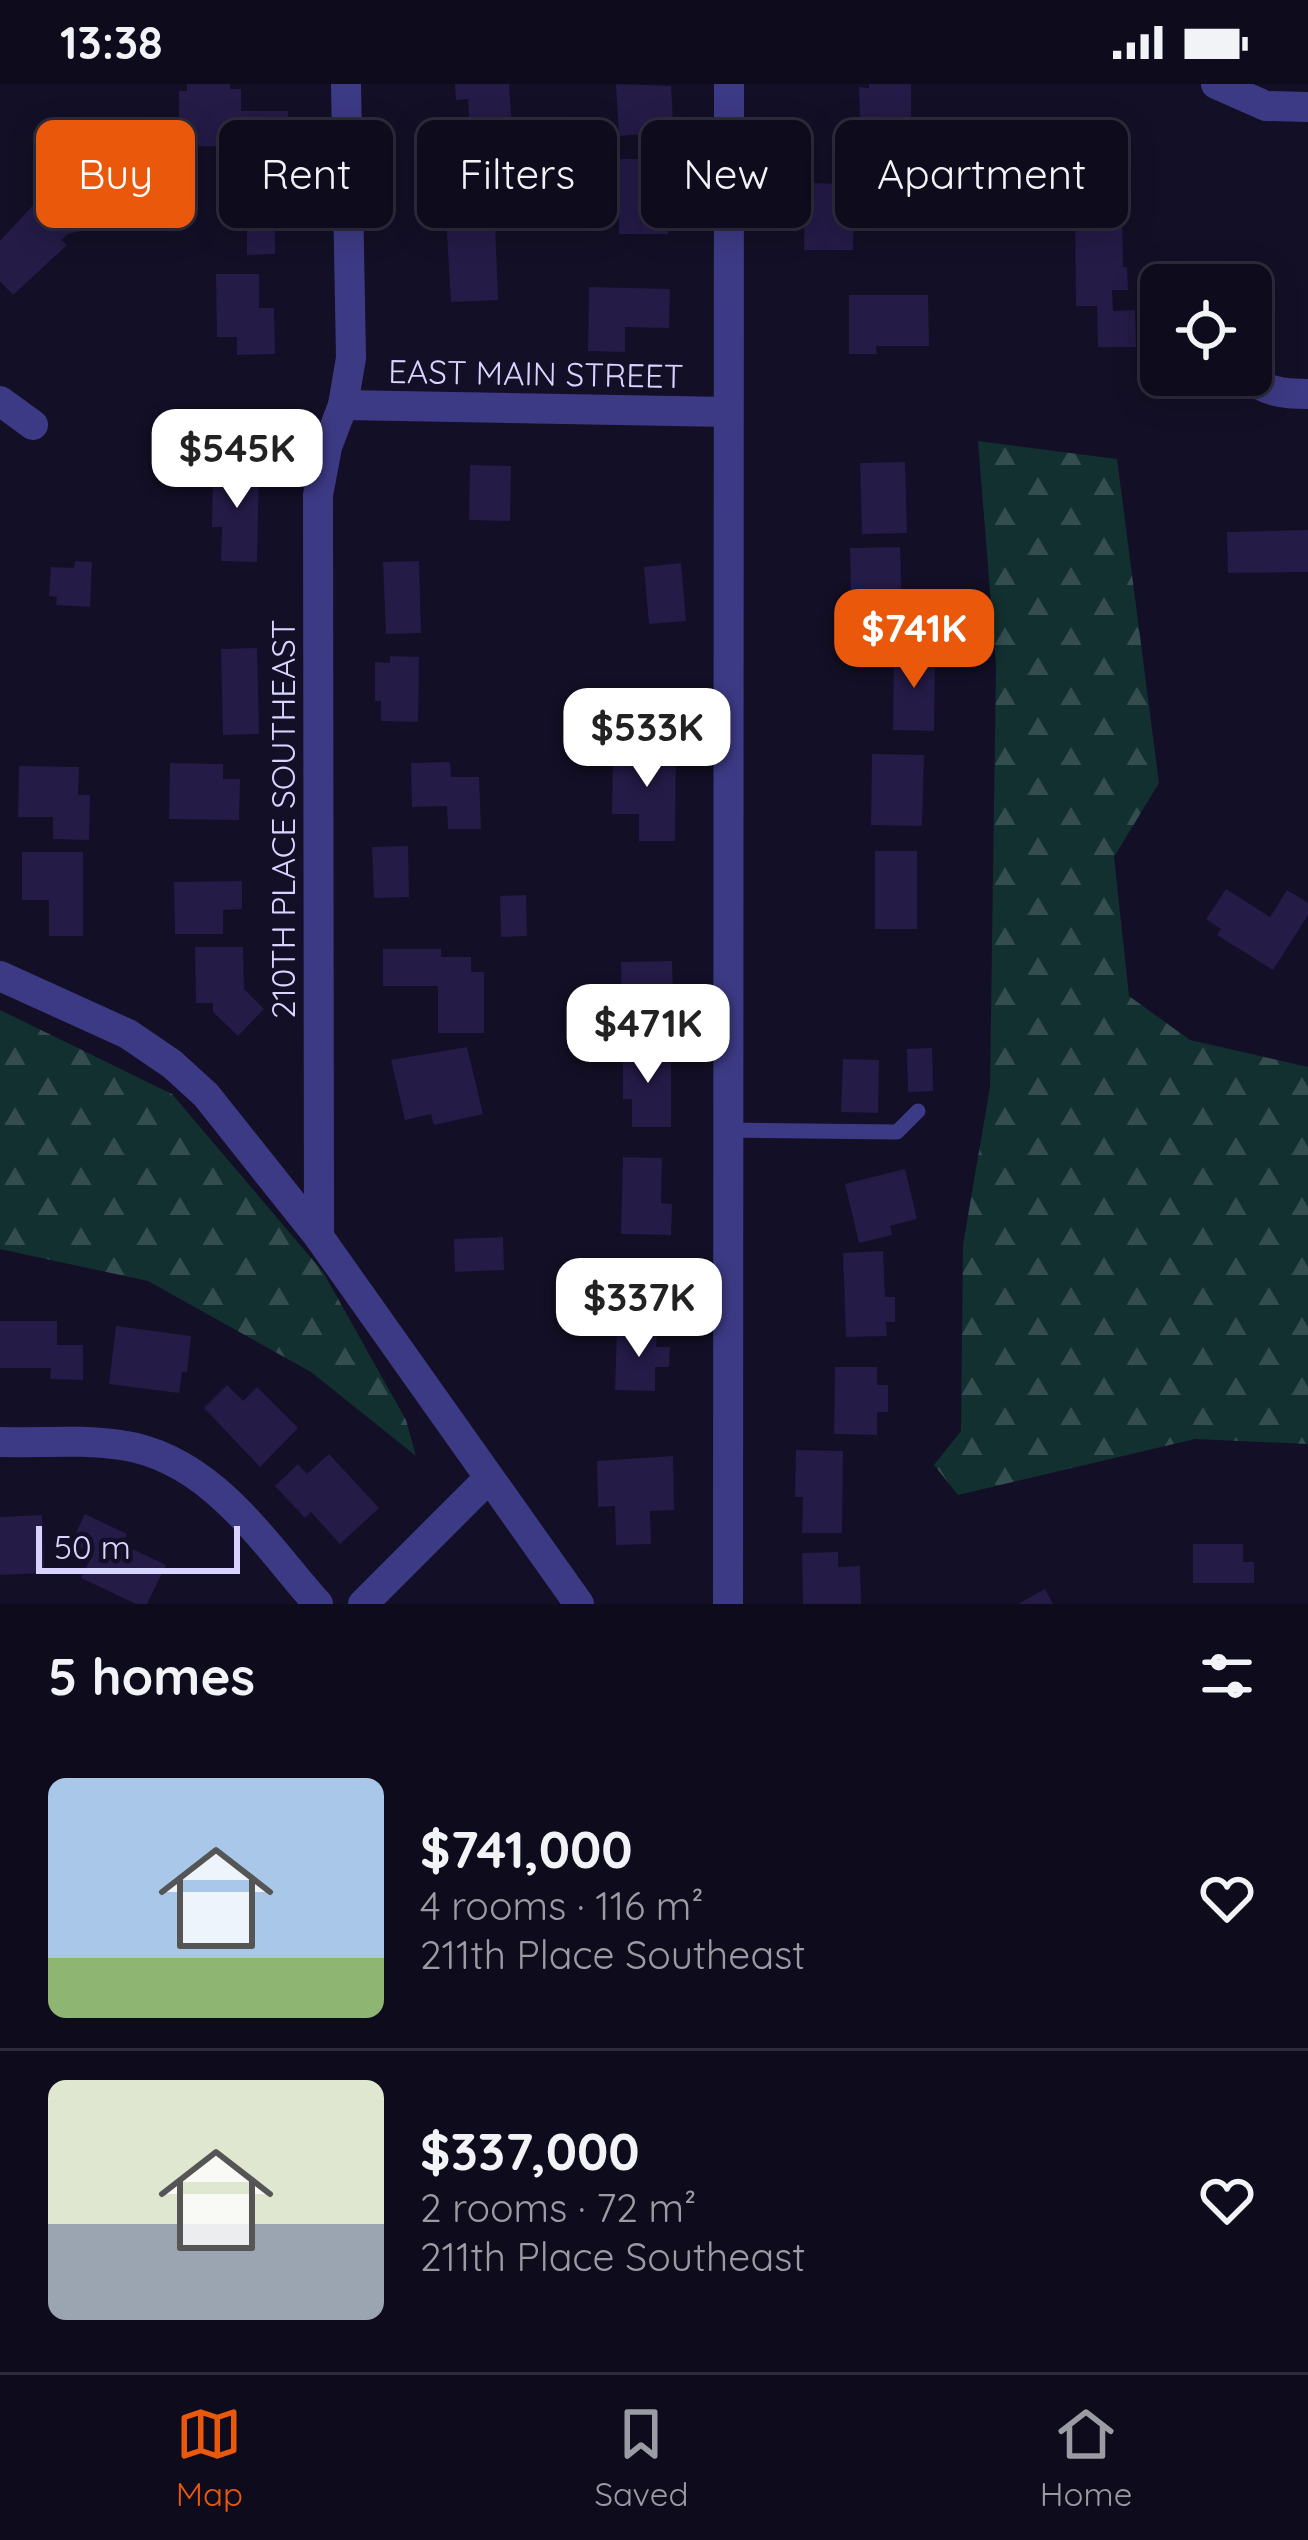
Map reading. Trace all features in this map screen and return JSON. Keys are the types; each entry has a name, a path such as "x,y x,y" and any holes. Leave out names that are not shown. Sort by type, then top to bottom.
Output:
{"street":[{"name":"210TH PLACE SOUTHEAST","path":"319,1238 318,495 352,358 346,84"},
{"path":"728,84 728,1604"},
{"path":"1216,84 1266,106 1308,107"},
{"path":"1272,392 1308,394"},
{"path":"0,401 33,425"},
{"name":"EAST MAIN STREET","path":"344,405 728,412"},
{"path":"0,976 128,1034 172,1064 239,1132 579,1604"},
{"path":"0,1442 120,1445 188,1467 217,1490 318,1604"},
{"path":"363,1604 488,1478"}],"lane":[{"path":"728,1130 897,1132 918,1111"}],"green space":[{"path":"978,441 1117,459 1159,783 1114,857 1129,996 1190,1040 1308,1067 1308,1444 1195,1439 958,1495 934,1465 961,1431 963,1245 990,1087 996,666"},
{"path":"0,1010 172,1094 323,1272 406,1420 416,1456 311,1372 148,1281 0,1249"}],"building":[{"path":"187,84 230,84 230,89 241,89 241,111 288,111 288,120 219,120 219,146 195,146 195,120 179,120 179,91 187,91"},
{"path":"455,84 509,84 511,120 469,120 468,99 456,100"},
{"path":"616,84 671,86 673,120 641,120 641,134 619,136"},
{"path":"869,84 911,84 911,120 860,120 859,87 869,88"},
{"path":"619,159 641,159 641,228 668,228 668,234 619,234"},
{"path":"811,183 835,184 835,228 853,228 853,250 804,250 804,228 811,228"},
{"path":"36,202 36,228 92,228 68,234 61,240 67,245 13,295 0,281 0,241"},
{"path":"247,228 275,228 275,254 247,255"},
{"path":"447,228 495,228 498,300 451,302"},
{"path":"1075,228 1122,228 1128,290 1112,290 1113,311 1135,310 1136,347 1098,347 1097,306 1076,306"},
{"path":"216,274 259,274 259,308 274,308 275,354 237,355 237,337 217,337"},
{"path":"589,287 670,289 669,328 625,327 625,352 588,351"},
{"path":"849,295 928,295 929,346 876,346 877,354 849,354"},
{"path":"905,462 907,533 862,534 860,463"},
{"path":"470,465 511,466 510,521 469,520"},
{"path":"213,466 259,467 257,562 221,561 222,527 212,527"},
{"path":"1308,530 1308,572 1228,573 1227,532"},
{"path":"900,547 902,621 863,622 862,590 851,590 850,548"},
{"path":"75,561 92,562 90,607 56,605 57,597 49,596 51,567 74,568"},
{"path":"419,561 421,633 386,634 383,562"},
{"path":"681,563 686,621 649,624 644,567"},
{"path":"257,648 259,734 223,735 221,649"},
{"path":"894,652 935,652 934,731 893,730"},
{"path":"390,656 419,657 418,722 381,721 381,701 375,701 375,662 390,663"},
{"path":"613,748 676,748 675,841 639,841 639,814 612,814"},
{"path":"872,754 924,755 922,826 871,825"},
{"path":"450,762 451,777 479,777 481,829 448,829 447,806 412,807 411,763"},
{"path":"170,763 223,764 223,779 240,779 239,820 169,819"},
{"path":"19,766 79,767 78,795 90,795 89,840 53,839 53,817 18,817"},
{"path":"408,846 409,897 374,898 372,847"},
{"path":"875,851 917,851 917,929 875,929"},
{"path":"22,852 83,852 83,936 49,936 49,900 22,900"},
{"path":"242,881 242,909 223,910 223,934 175,934 174,882"},
{"path":"1226,889 1270,917 1287,890 1308,903 1308,915 1273,970 1217,935 1221,929 1206,919"},
{"path":"526,895 527,936 501,937 500,896"},
{"path":"195,947 243,947 244,989 264,1009 238,1036 213,1012 213,1003 196,1003"},
{"path":"383,949 441,949 441,957 471,957 471,972 484,972 484,1033 438,1033 438,986 383,986"},
{"path":"672,961 673,994 662,995 663,1030 622,1031 621,962"},
{"path":"467,1047 483,1114 434,1125 431,1114 405,1120 391,1060"},
{"path":"932,1048 933,1091 908,1092 907,1049"},
{"path":"623,1049 671,1049 671,1127 632,1127 632,1099 623,1099"},
{"path":"843,1059 879,1060 878,1113 841,1112"},
{"path":"623,1157 662,1158 661,1203 672,1204 671,1235 621,1234"},
{"path":"905,1169 917,1219 890,1226 892,1235 859,1243 845,1184"},
{"path":"503,1237 504,1270 455,1272 454,1239"},
{"path":"883,1251 885,1297 895,1297 895,1322 886,1322 887,1336 846,1337 843,1253"},
{"path":"0,1321 57,1321 57,1345 83,1345 83,1380 50,1379 51,1368 0,1368"},
{"path":"116,1326 191,1336 179,1393 109,1384"},
{"path":"617,1329 657,1331 656,1347 670,1347 669,1367 655,1367 655,1391 615,1390"},
{"path":"835,1367 877,1367 877,1385 888,1385 888,1412 877,1412 877,1435 834,1434"},
{"path":"227,1385 243,1401 257,1387 298,1428 260,1467 204,1408"},
{"path":"796,1450 843,1451 842,1533 802,1533 803,1497 795,1497"},
{"path":"329,1454 379,1508 340,1544 311,1512 305,1518 275,1486 298,1464 307,1474"},
{"path":"673,1456 674,1510 650,1511 651,1544 616,1545 615,1506 598,1507 597,1461"},
{"path":"85,1514 127,1534 122,1544 166,1565 147,1604 136,1604 81,1578 93,1554 71,1543"},
{"path":"42,1515 44,1573 0,1575 0,1517"},
{"path":"1193,1544 1243,1544 1243,1562 1254,1562 1254,1583 1193,1583"},
{"path":"838,1552 838,1567 860,1566 861,1604 803,1604 802,1553"},
{"path":"1045,1589 1053,1604 1018,1604"}]}
